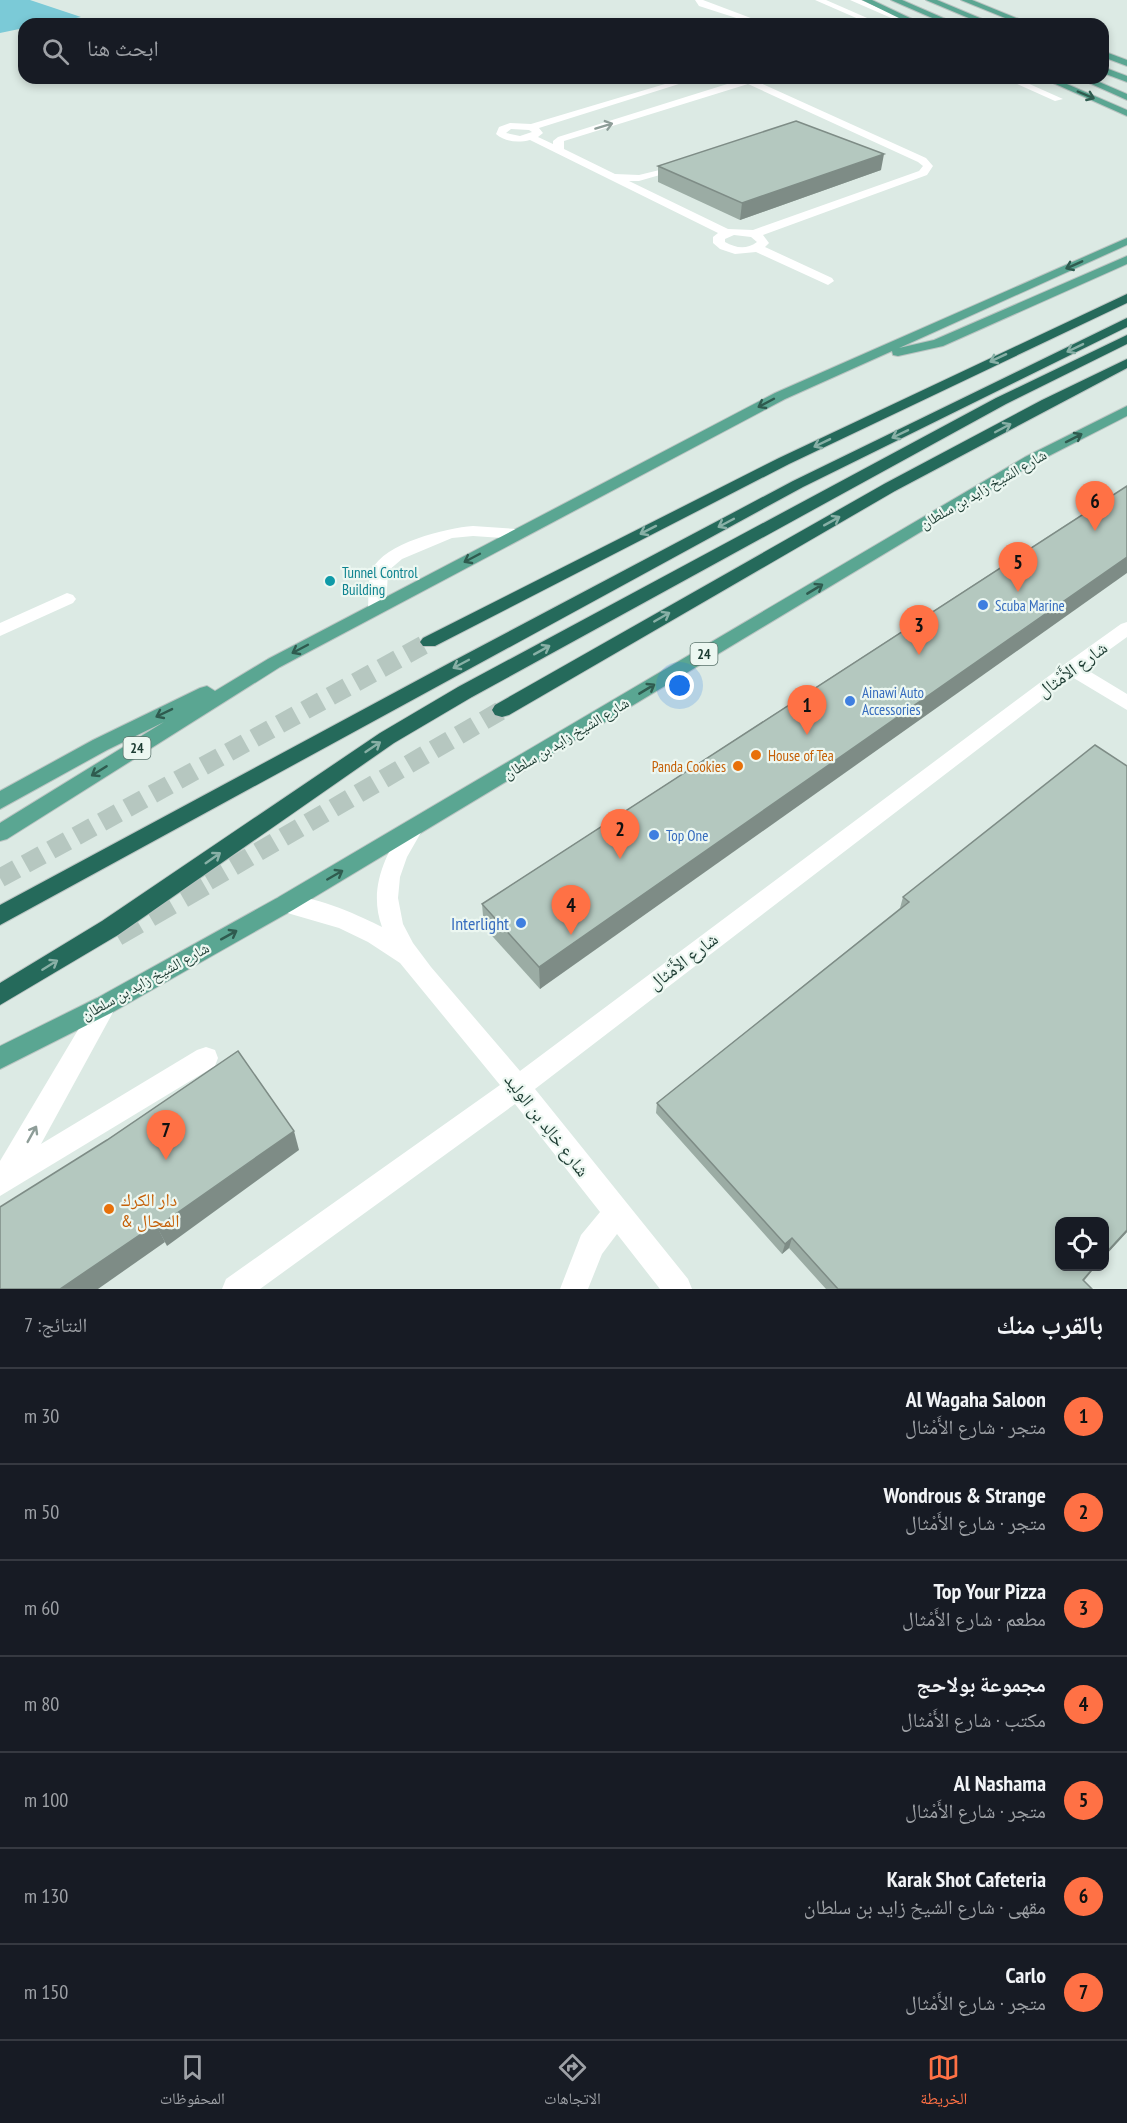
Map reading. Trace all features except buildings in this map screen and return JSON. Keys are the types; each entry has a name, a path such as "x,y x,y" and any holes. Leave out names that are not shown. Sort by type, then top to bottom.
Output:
{"highway":[{"path":"429,642 784,461 1127,298"},
{"path":"0,916 463,663 798,484 1127,322"},
{"path":"0,995 110,928 387,738 465,692 1001,401 1127,339"},
{"path":"502,710 744,569 939,461 1127,363"}],"main road":[{"path":"866,0 906,18"},
{"path":"895,0 939,18"},
{"path":"930,0 974,18"},
{"path":"964,0 1011,18"},
{"path":"1109,56 1127,63"},
{"path":"1109,72 1127,79"},
{"path":"1060,84 1127,113"},
{"path":"1096,84 1127,97"},
{"name":"24","path":"0,833 274,663 517,534 780,396 1127,241"},
{"path":"858,361 938,343 1127,260"},
{"name":"شارع الشيخ زايد بن سلطان","path":"0,1058 105,1005 285,904 1030,460 1127,410"},
{"path":"0,801 150,720 274,663"}],"street":[{"path":"699,0 702,4 744,18"},
{"path":"819,0 862,18"},
{"path":"854,0 898,18"},
{"path":"676,84 532,132 559,151 727,232"},
{"path":"559,151 558,141 561,139 733,84"},
{"path":"754,234 927,170 928,166 922,160 759,84"},
{"path":"1022,84 1058,99"},
{"path":"819,121 830,118"},
{"path":"613,177 639,178 694,161"},
{"path":"757,248 763,243 762,239 754,234 740,231 727,232 719,237 719,243 722,246 735,250 757,248 828,281"},
{"path":"377,608 381,571 388,561 399,554 432,538 455,531 517,534"},
{"path":"0,630 66,599"},
{"name":"شارع الأَمْثال","path":"236,1289 518,1087 1127,628"},
{"path":"1071,668 1127,703"},
{"name":"شارع خالِد بن الوليد","path":"413,829 397,853 389,880 388,908 396,936 413,962 518,1087 678,1289"},
{"name":"شارع خالِد بن الوليد","path":"285,904 323,912 358,925 391,944 413,962"},
{"path":"0,1183 19,1157 105,1005"},
{"path":"0,1183 206,1058"},
{"path":"574,1289 591,1245 616,1213"}],"water":[{"path":"0,0 30,0 81,17 18,18 18,29 0,33"}],"tunnel":[{"path":"0,878 429,642"},
{"path":"208,881 502,710"},
{"path":"116,934 211,879"}],"place":[{"name":"Karak Shot Cafeteria","path":"1095,531"},
{"name":"Tunnel Control Building","path":"330,581"},
{"name":"Al Nashama","path":"1018,592"},
{"name":"Scuba Marine","path":"983,605"},
{"name":"Top Your Pizza","path":"919,655"},
{"name":"Ainawi Auto Accessories","path":"850,701"},
{"name":"Al Wagaha Saloon","path":"807,735"},
{"name":"House of Tea","path":"756,755"},
{"name":"Panda Cookies","path":"738,766"},
{"name":"Top One","path":"654,835"},
{"name":"Wondrous & Strange","path":"620,859"},
{"name":"Interlight","path":"521,923"},
{"name":"مجموعة بولاحج","path":"571,935"},
{"name":"Carlo","path":"166,1160"},
{"name":"دار الكرك & المحال","path":"109,1209"}]}
